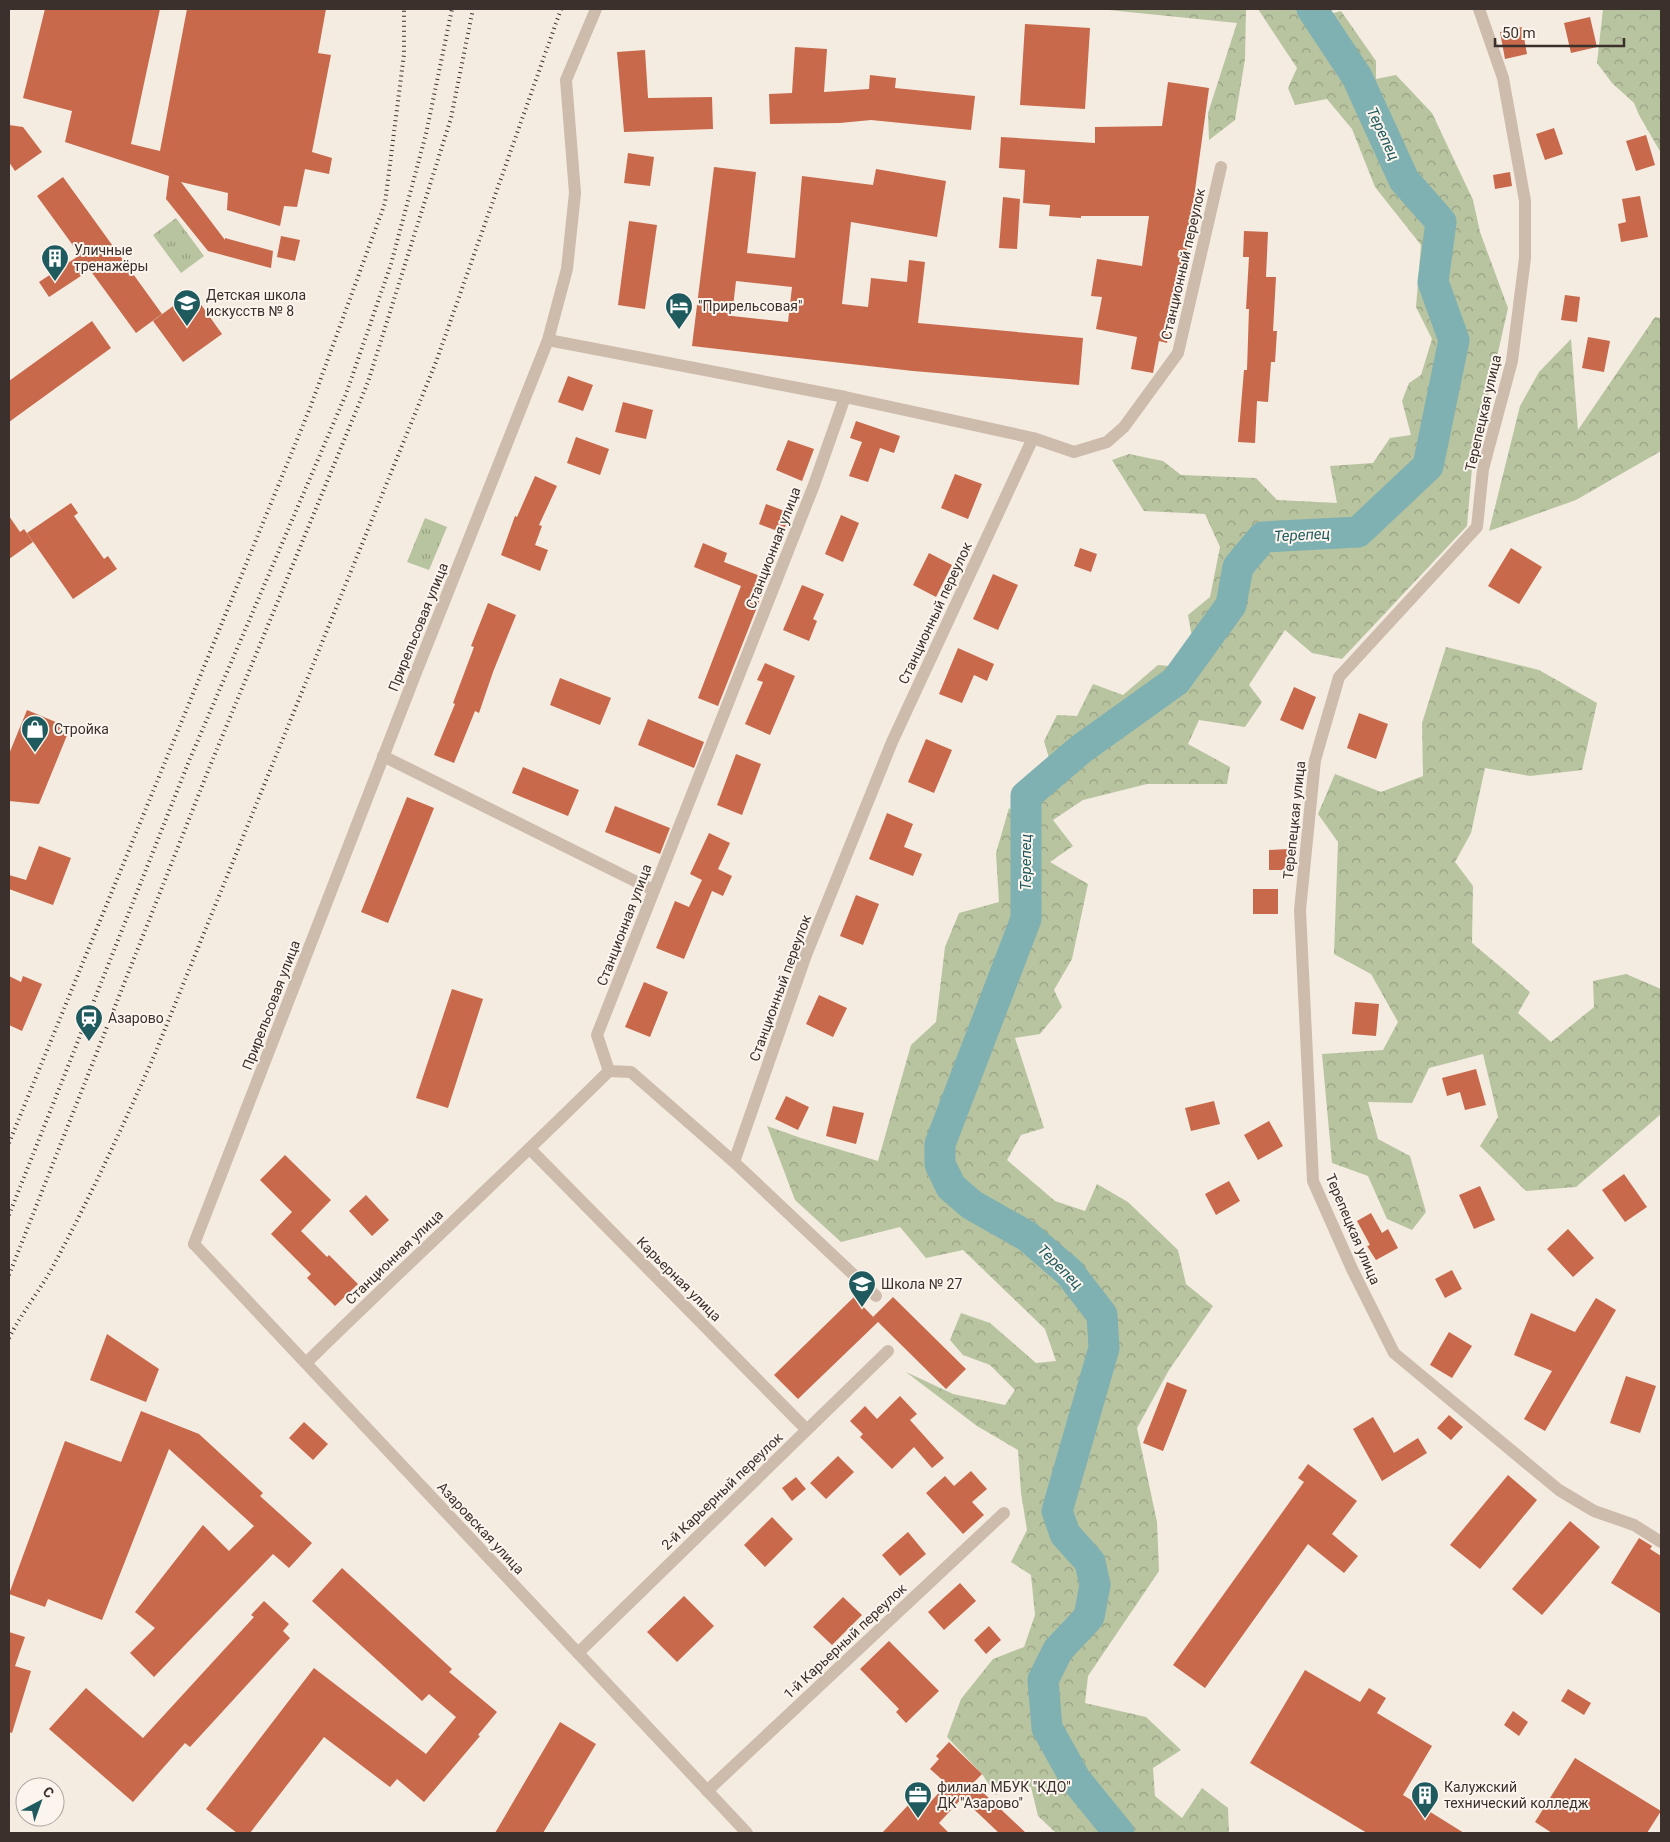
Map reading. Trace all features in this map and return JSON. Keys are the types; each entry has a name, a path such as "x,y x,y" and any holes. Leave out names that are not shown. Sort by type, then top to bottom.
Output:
{"street":[{"name":"Прирельсовая улица","path":"194,1244 383,756 548,340 567,270 575,193 566,80 596,9"},
{"name":"Терепецкая улица","path":"1480,9 1504,78 1525,202 1525,258 1512,361 1483,469 1477,527 1339,677 1315,760 1300,910 1313,1181 1352,1269 1394,1353 1559,1490 1594,1512 1634,1525 1661,1542"},
{"name":"Станционный переулок","path":"734,1162 806,955 892,742 1033,438 1074,452 1107,442 1124,427 1178,353 1221,167"},
{"path":"548,340 845,397 1033,438"},
{"name":"Станционная улица","path":"306,1363 609,1071 597,1035 653,890 697,786 814,485 845,397"},
{"path":"383,756 653,890"},
{"path":"609,1071 631,1072 734,1162 876,1296"},
{"name":"Карьерная улица","path":"530,1149 807,1430"},
{"name":"Азаровская улица","path":"194,1244 747,1833"},
{"name":"2-й Карьерный переулок","path":"578,1653 888,1351"},
{"name":"1-й Карьерный переулок","path":"707,1791 1004,1513"}],"green space":[{"path":"1099,9 1246,9 1245,59 1235,120 1209,140 1208,113 1237,23"},
{"path":"1258,9 1313,9 1302,22 1341,11 1376,61 1376,79 1396,75 1432,113 1473,200 1480,232 1508,308 1472,468 1467,526 1342,659 1312,653 1285,630 1249,685 1262,702 1245,727 1199,720 1188,744 1230,767 1227,784 1147,784 1083,800 1053,820 1073,846 1050,862 1088,884 1072,959 1054,990 1062,1007 1040,1034 1015,1038 1044,1128 1021,1135 1007,1160 1055,1201 1085,1211 1097,1184 1128,1202 1178,1250 1186,1284 1213,1306 1169,1370 1137,1428 1157,1522 1159,1571 1088,1676 1085,1703 1146,1717 1181,1750 1153,1768 1155,1796 1182,1818 1202,1788 1228,1808 1229,1833 1056,1833 1038,1816 1031,1787 1014,1781 996,1795 982,1774 947,1737 961,1699 993,1659 1024,1647 1035,1615 1031,1575 1011,1562 1027,1530 1021,1493 1018,1450 977,1426 906,1372 953,1394 1005,1405 1015,1390 990,1365 963,1355 950,1340 961,1313 990,1323 1036,1363 1056,1361 1045,1329 963,1250 926,1258 900,1227 841,1242 795,1200 767,1126 878,1161 911,1045 936,1022 945,947 959,913 999,902 996,853 1009,808 1034,830 1038,802 1057,785 1044,741 1057,715 1077,716 1093,684 1123,695 1158,665 1170,666 1192,637 1188,615 1210,597 1220,547 1205,514 1144,511 1112,460 1129,454 1163,461 1181,475 1256,478 1277,500 1337,503 1330,466 1373,463 1390,438 1411,435 1402,401 1409,383 1421,375 1432,339 1416,307 1421,245 1375,187 1352,129 1327,99 1295,105 1288,88 1297,68"},
{"path":"1603,9 1661,9 1661,153 1634,103 1612,83 1597,63"},
{"path":"176,218 204,256 181,273 153,235"},
{"path":"1655,317 1661,318 1661,451 1576,500 1489,531 1520,406 1539,372 1571,339 1578,430"},
{"path":"425,518 447,527 429,570 407,562"},
{"path":"1446,647 1539,670 1597,703 1582,770 1530,776 1485,768 1471,833 1455,862 1473,886 1472,943 1530,992 1518,1013 1551,1042 1594,1007 1593,981 1626,974 1661,989 1661,1114 1576,1187 1526,1191 1480,1146 1498,1117 1483,1054 1429,1068 1412,1103 1368,1102 1378,1139 1410,1156 1426,1212 1412,1230 1387,1219 1368,1176 1332,1163 1322,1054 1383,1050 1398,1022 1371,974 1334,954 1338,842 1318,814 1335,774 1381,792 1423,776 1422,723"}],"building":[{"path":"45,9 160,9 131,144 160,151 187,9 326,9 318,53 331,55 312,152 332,158 329,174 305,169 297,207 284,206 280,226 227,210 228,193 181,182 225,240 225,238 273,251 271,268 208,251 166,199 169,176 65,142 72,111 23,98"},
{"path":"1590,17 1597,47 1571,53 1564,23"},
{"path":"1025,24 1090,28 1085,109 1020,105"},
{"path":"1522,27 1527,54 1505,59 1500,32"},
{"path":"795,47 827,49 824,92 869,89 870,75 896,78 895,88 975,96 971,130 871,120 840,123 770,124 769,94 792,93"},
{"path":"645,50 648,98 712,97 713,129 624,132 617,52"},
{"path":"1168,82 1209,88 1185,263 1183,263 1176,309 1173,309 1167,343 1159,341 1153,373 1131,369 1137,337 1096,329 1102,297 1091,296 1097,259 1142,266 1149,216 1081,216 1081,218 1049,216 1050,205 1023,203 1025,170 999,168 1001,137 1095,143 1095,127 1162,126"},
{"path":"9,125 23,127 42,152 15,171 9,162"},
{"path":"1554,128 1563,154 1545,160 1536,134"},
{"path":"1646,135 1655,165 1636,171 1626,141"},
{"path":"628,153 654,157 650,186 624,183"},
{"path":"714,167 756,172 747,253 795,258 802,176 873,185 876,169 946,181 937,237 851,222 842,304 868,307 871,278 907,282 909,260 925,262 918,323 1083,338 1079,385 913,371 692,346","holes":["736,281 792,287 788,322 732,316"]},
{"path":"1510,172 1512,186 1495,189 1493,175"},
{"path":"63,177 162,314 136,333 90,270 49,297 39,282 80,255 37,196"},
{"path":"1640,196 1648,237 1621,242 1618,224 1626,222 1622,199"},
{"path":"1003,197 1020,199 1017,249 999,248"},
{"path":"629,221 657,225 645,309 618,305"},
{"path":"1244,231 1268,232 1266,277 1276,277 1273,331 1277,331 1275,362 1271,362 1268,402 1257,401 1255,443 1238,442 1244,370 1247,370 1249,309 1246,309 1249,257 1243,257"},
{"path":"281,236 300,240 295,261 277,257"},
{"name":"Детская школа искусств № 8","path":"192,292 222,334 183,362 153,321"},
{"path":"1565,295 1580,297 1577,322 1561,320"},
{"path":"92,321 111,348 9,422 9,381"},
{"path":"1588,337 1610,341 1604,372 1582,368"},
{"path":"568,376 593,385 583,411 558,402"},
{"path":"623,402 653,410 646,439 615,432"},
{"path":"856,421 900,436 894,453 880,448 868,482 849,476 862,442 850,438"},
{"path":"576,437 609,449 600,475 567,463"},
{"path":"788,440 814,449 802,481 776,470"},
{"path":"955,474 982,484 968,519 941,508"},
{"path":"535,476 557,486 539,525 542,526 535,545 548,550 540,571 501,555 515,516 517,517"},
{"path":"71,503 78,513 74,516 104,559 108,556 117,569 73,599 27,533"},
{"path":"766,504 790,513 783,533 759,524"},
{"path":"841,515 859,523 843,562 825,554"},
{"path":"9,516 20,532 24,529 33,542 9,559"},
{"path":"703,543 727,553 724,562 768,579 718,706 698,698 741,586 694,567"},
{"path":"1080,548 1097,554 1091,572 1074,566"},
{"path":"1511,548 1542,567 1519,604 1488,586"},
{"path":"929,553 952,565 936,597 913,585"},
{"path":"993,574 1018,585 998,630 973,619"},
{"path":"802,585 824,594 813,619 817,621 809,641 783,630"},
{"path":"488,603 516,615 479,713 475,711 454,763 434,755 455,704 453,703 474,647 471,646"},
{"path":"958,648 994,664 987,681 974,675 962,703 939,694"},
{"path":"765,663 795,676 770,735 745,724 763,682 757,680"},
{"path":"560,678 611,698 600,725 550,705"},
{"path":"1294,687 1316,697 1303,730 1280,720"},
{"name":"Стройка","path":"27,710 70,728 39,804 9,801 9,754"},
{"path":"1359,713 1388,724 1376,759 1347,748"},
{"path":"648,719 704,742 694,768 638,745"},
{"path":"926,739 952,750 934,793 908,782"},
{"path":"736,754 761,764 742,815 717,805"},
{"path":"523,767 579,790 568,816 512,793"},
{"path":"407,797 434,808 388,923 361,912"},
{"path":"615,806 670,828 660,854 605,832"},
{"path":"887,813 913,824 904,847 922,854 913,876 869,859"},
{"path":"709,833 730,843 718,869 732,876 723,896 712,891 684,959 656,948 675,901 689,907 702,880 690,874"},
{"path":"39,846 71,858 53,905 9,889 9,875 26,880"},
{"path":"1288,849 1288,870 1269,870 1269,850"},
{"path":"1253,889 1278,889 1278,914 1253,914"},
{"path":"856,895 879,904 863,945 840,936"},
{"path":"9,976 21,982 23,976 42,984 22,1031 9,1025"},
{"path":"644,982 668,992 650,1037 625,1027"},
{"path":"452,989 483,999 448,1108 416,1098"},
{"path":"819,995 847,1008 833,1037 806,1024"},
{"path":"1355,1002 1379,1004 1376,1036 1352,1034"},
{"path":"1476,1069 1486,1105 1465,1110 1460,1092 1447,1096 1442,1078"},
{"path":"786,1096 809,1107 798,1130 775,1119"},
{"path":"1214,1101 1220,1124 1191,1131 1185,1108"},
{"path":"833,1106 864,1113 856,1144 826,1136"},
{"path":"1269,1121 1283,1146 1258,1160 1244,1135"},
{"path":"285,1155 331,1200 301,1231 358,1284 335,1306 307,1278 311,1274 271,1234 292,1212 260,1180"},
{"path":"1624,1174 1647,1207 1625,1222 1602,1190"},
{"path":"1229,1181 1240,1201 1216,1215 1205,1194"},
{"path":"1480,1186 1495,1220 1474,1229 1459,1195"},
{"path":"366,1195 389,1220 372,1236 349,1211"},
{"path":"1371,1213 1382,1233 1388,1229 1398,1248 1376,1260 1367,1246 1370,1245 1357,1221"},
{"path":"1568,1229 1594,1258 1573,1277 1547,1249"},
{"path":"1452,1270 1462,1289 1445,1298 1435,1279"},
{"path":"854,1297 878,1322 798,1399 774,1375"},
{"path":"893,1297 966,1369 946,1389 873,1317"},
{"path":"1596,1298 1616,1310 1545,1431 1524,1419 1552,1371 1514,1355 1531,1313 1575,1332"},
{"path":"1449,1332 1472,1346 1452,1378 1430,1365"},
{"path":"107,1334 159,1369 146,1402 90,1380"},
{"path":"1626,1376 1656,1386 1640,1433 1610,1423"},
{"path":"1167,1382 1187,1390 1163,1451 1143,1443"},
{"path":"900,1396 917,1414 910,1420 944,1458 932,1468 914,1447 892,1469 860,1437 863,1434 850,1421 865,1406 877,1419"},
{"path":"141,1411 199,1434 263,1493 260,1496 312,1543 289,1568 273,1554 154,1677 130,1653 155,1628 135,1612 203,1525 229,1551 254,1526 169,1449 102,1620 48,1599 45,1607 9,1594 65,1441 121,1462"},
{"path":"1449,1415 1463,1427 1451,1440 1437,1428"},
{"path":"1373,1417 1394,1453 1418,1438 1427,1453 1382,1481 1353,1429"},
{"path":"304,1422 328,1444 313,1460 289,1438"},
{"path":"838,1456 854,1472 826,1499 810,1483"},
{"path":"1308,1464 1357,1501 1332,1534 1358,1556 1344,1573 1308,1544 1205,1688 1173,1665 1304,1482 1298,1478"},
{"path":"971,1471 987,1489 972,1502 984,1515 963,1534 926,1493 945,1476 954,1486"},
{"path":"1508,1475 1537,1500 1480,1569 1450,1545"},
{"path":"796,1477 806,1489 792,1501 782,1488"},
{"path":"772,1517 793,1539 765,1567 744,1545"},
{"path":"1570,1521 1600,1547 1542,1615 1512,1589"},
{"path":"908,1532 926,1554 900,1576 882,1555"},
{"path":"1639,1538 1652,1546 1650,1549 1661,1556 1661,1614 1611,1583"},
{"path":"342,1568 452,1669 449,1672 497,1712 478,1735 480,1736 424,1802 397,1779 390,1787 324,1737 250,1833 237,1833 206,1809 314,1668 426,1754 456,1717 429,1694 422,1701 312,1601"},
{"path":"960,1583 976,1601 944,1630 928,1612"},
{"path":"684,1596 714,1626 677,1662 647,1632"},
{"path":"843,1597 862,1615 832,1645 813,1627"},
{"path":"264,1601 289,1624 283,1631 290,1638 190,1747 185,1743 133,1802 49,1729 86,1688 143,1738 254,1617 251,1615"},
{"path":"989,1626 1001,1640 986,1654 974,1640"},
{"path":"9,1632 25,1637 15,1666 31,1671 12,1733 9,1732"},
{"path":"889,1641 939,1691 906,1723 896,1712 899,1709 860,1669"},
{"path":"1305,1670 1360,1702 1369,1688 1386,1698 1377,1713 1432,1746 1403,1795 1464,1833 1367,1833 1250,1763"},
{"path":"1568,1689 1591,1703 1584,1715 1561,1701"},
{"path":"1513,1711 1528,1722 1519,1736 1504,1725"},
{"path":"560,1722 596,1744 543,1833 495,1833"},
{"path":"949,1742 982,1774 973,1783 1026,1833 999,1833 962,1798 939,1823 949,1833 882,1833 913,1800 923,1810 947,1784 930,1769 939,1759 936,1756"},
{"path":"1575,1758 1661,1811 1647,1833 1552,1833 1535,1822"}],"waterway":[{"name":"Терепец","path":"1119,1833 1076,1780 1047,1728 1043,1680 1058,1650 1089,1617 1095,1585 1090,1562 1065,1534 1057,1511 1104,1348 1102,1315 1069,1272 1027,1236 972,1205 951,1187 940,1164 940,1144 1026,919 1026,796 1081,749 1176,681 1231,605 1238,567 1263,537 1358,532 1428,466 1454,340 1433,282 1441,222 1404,180 1357,77 1312,9"}],"railway":[{"path":"9,1143 310,408 385,203 404,54 404,9"},
{"path":"9,1215 189,761 346,394 391,264 426,134 452,9"},
{"path":"9,1275 208,771 368,382 451,118 473,9"},
{"path":"9,1338 46,1279 79,1217 154,1056 436,362 561,9"}],"place":[{"name":"Уличные тренажёры","path":"55,282"},
{"name":"Детская школа искусств № 8","path":"187,327"},
{"name":"\"Прирельсовая\"","path":"679,330"},
{"name":"Стройка","path":"35,753"},
{"name":"Азарово","path":"89,1042"},
{"name":"Школа № 27","path":"862,1308"},
{"name":"филиал МБУК \"КДО\" ДК \"Азарово\"","path":"918,1819"},
{"name":"Калужский технический колледж","path":"1425,1819"}]}
